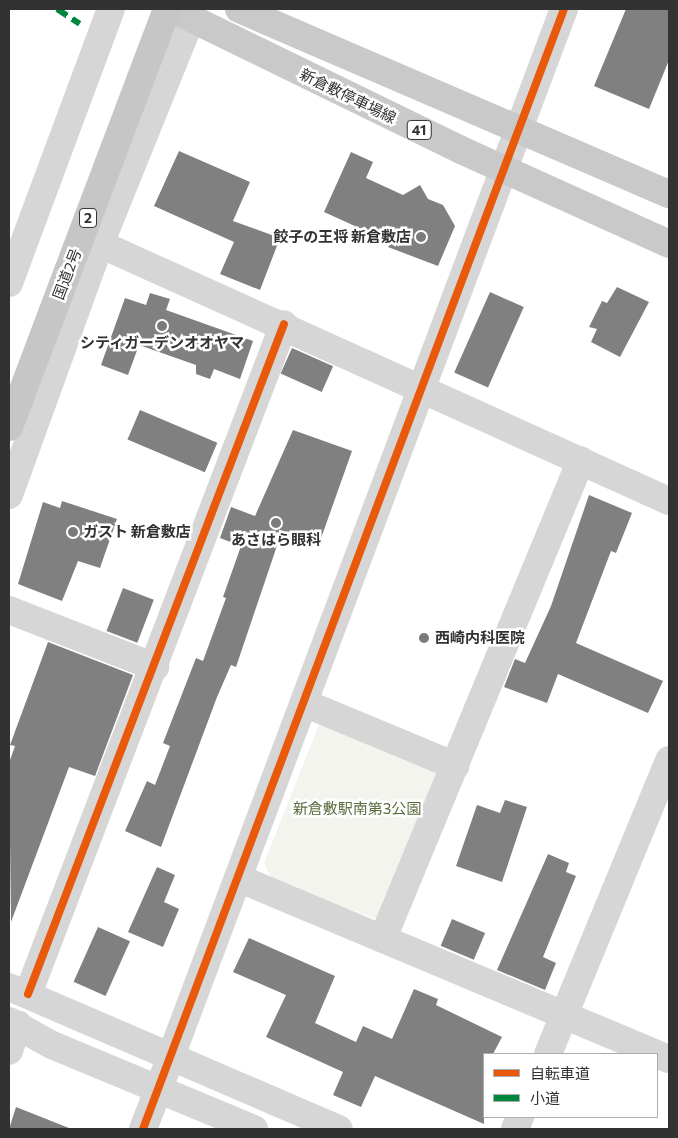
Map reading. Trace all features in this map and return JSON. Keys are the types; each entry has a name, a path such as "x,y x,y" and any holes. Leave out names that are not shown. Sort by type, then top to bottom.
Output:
{"highway":[{"name":"国道2号","path":"9,426 181,12"}],"main road":[{"path":"239,9 518,126 669,194"},
{"name":"新倉敷停車場線","path":"181,12 501,169 669,244"}],"street":[{"path":"9,283 112,9"},
{"path":"143,1129 424,389 501,169 564,9"},
{"path":"9,495 100,244 181,12"},
{"path":"100,244 284,324 669,501"},
{"path":"284,324 155,667 18,990 170,1058 339,1129"},
{"path":"382,938 581,460"},
{"path":"9,610 155,667"},
{"path":"304,703 455,766"},
{"path":"548,1053 669,760"},
{"path":"238,878 564,1017 654,1053"},
{"path":"9,1050 13,1023 52,1045 254,1129"}],"green space":[{"name":"新倉敷駅南第3公園","path":"321,720 446,771 382,921 273,882 264,863"}],"building":[{"path":"626,9 669,9 669,60 649,109 594,86"},
{"path":"179,151 250,182 233,221 280,238 260,290 220,274 234,242 154,206"},
{"path":"351,152 373,162 366,178 403,195 420,185 428,199 443,205 455,226 438,266 388,247 390,242 324,212"},
{"path":"617,287 649,302 620,357 591,342 597,329 589,327 602,301 607,303"},
{"path":"490,292 524,307 488,387 454,372"},
{"name":"シティガーデンオオヤマ","path":"150,293 170,299 166,310 253,341 240,379 214,369 210,379 196,374 196,365 139,345 128,375 101,365 125,298 146,305"},
{"path":"292,348 333,366 322,392 281,374"},
{"path":"140,410 217,443 205,472 127,439"},
{"path":"293,430 352,451 319,544 282,531 236,667 231,665 217,697 161,847 125,831 147,781 155,785 170,746 163,743 196,658 203,661 226,598 223,597 241,546 220,538 231,507 255,516"},
{"path":"589,495 632,513 616,553 611,551 576,643 663,681 648,713 558,674 547,703 504,687 515,659 525,663 551,606"},
{"name":"ガスト 新倉敷店","path":"62,501 117,519 100,568 78,561 62,601 18,584 43,502 60,508"},
{"path":"123,588 154,600 137,643 107,631"},
{"path":"48,642 133,675 95,776 69,767 11,922 9,763 15,746 10,745"},
{"path":"505,800 527,807 502,882 456,866 477,805 500,813"},
{"path":"548,854 569,863 566,872 576,876 543,957 556,963 545,990 497,970"},
{"path":"157,867 175,875 164,902 179,909 163,947 128,932"},
{"path":"452,919 485,933 474,960 441,946"},
{"path":"98,927 130,941 106,996 74,982"},
{"path":"249,938 335,976 315,1023 356,1042 363,1026 392,1039 414,989 438,999 436,1005 502,1037 494,1053 483,1053 484,1124 375,1076 361,1107 333,1095 343,1072 266,1037 286,995 233,972"},
{"path":"16,1107 69,1128 69,1129 9,1129"}],"marked path":[{"path":"57,9 80,24"}],"cycle path":[{"path":"143,1129 564,9"},
{"path":"28,994 284,324"}],"place":[{"name":"餃子の王将 新倉敷店","path":"421,237"},
{"name":"シティガーデンオオヤマ","path":"162,326"},
{"name":"あさはら眼科","path":"276,523"},
{"name":"ガスト 新倉敷店","path":"73,532"},
{"name":"西崎内科医院","path":"424,638"}]}
